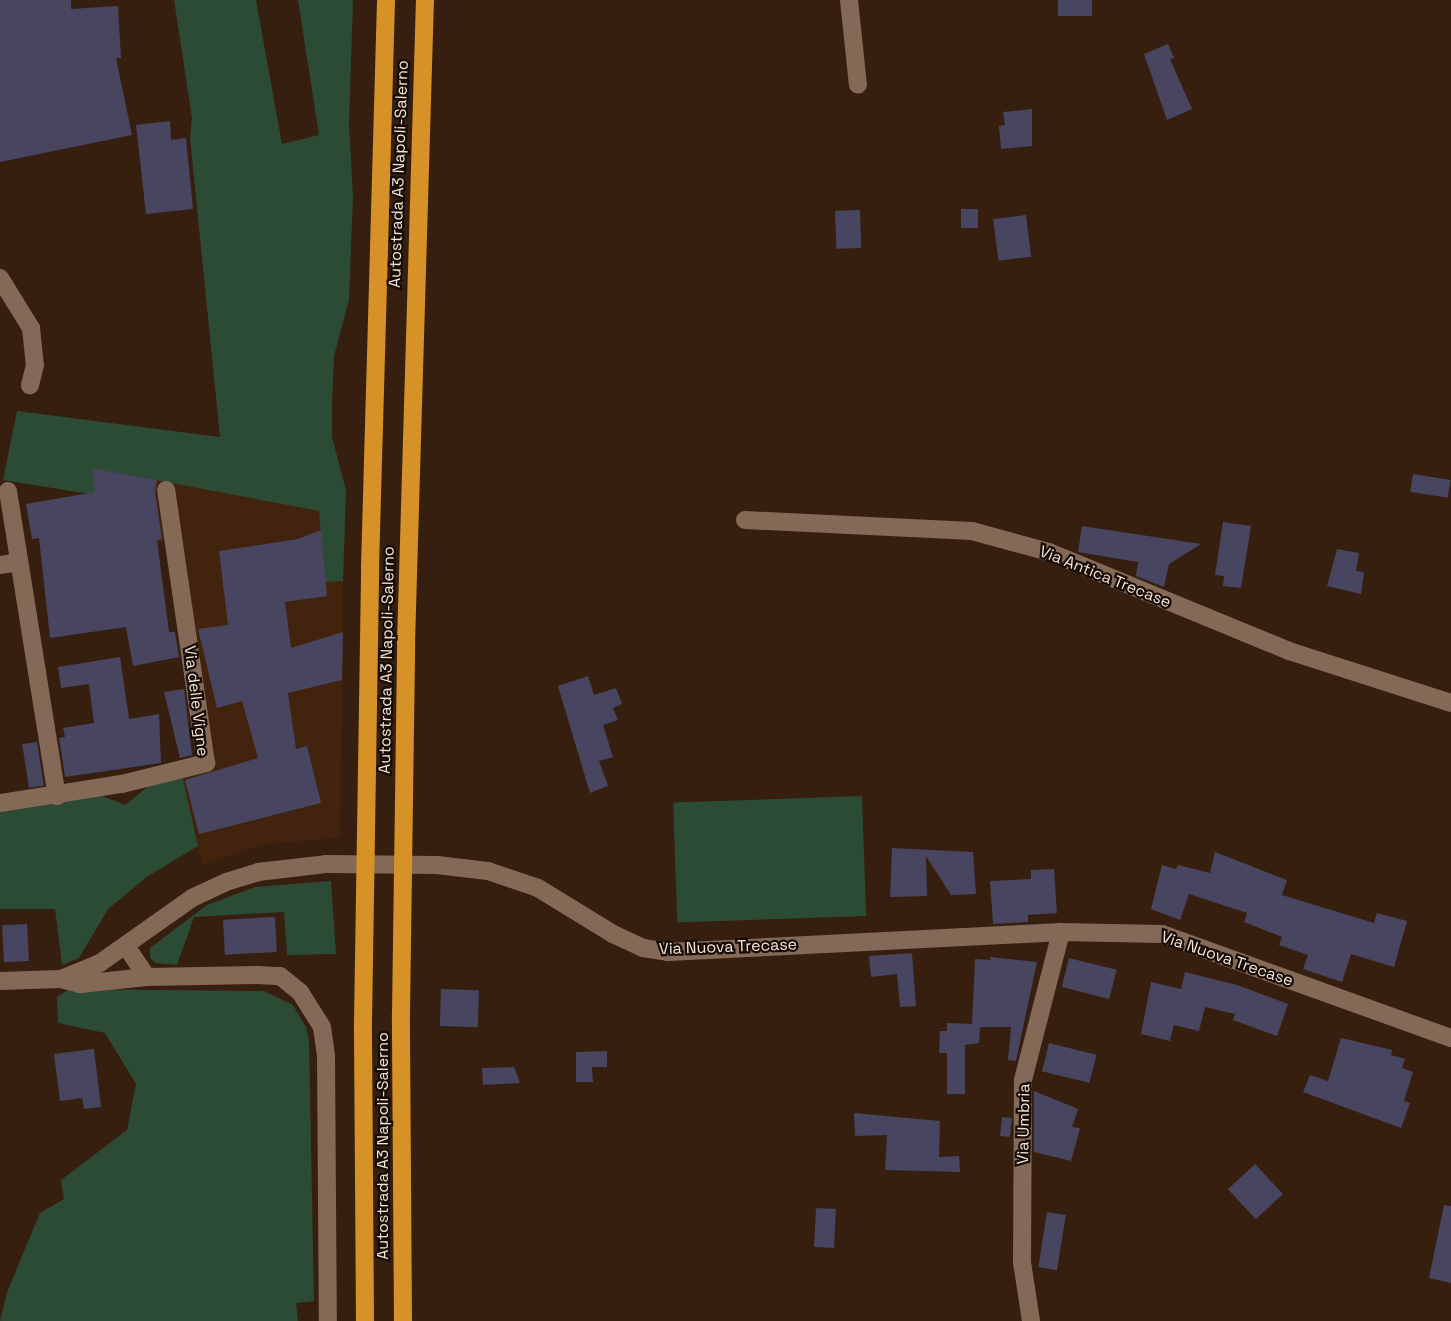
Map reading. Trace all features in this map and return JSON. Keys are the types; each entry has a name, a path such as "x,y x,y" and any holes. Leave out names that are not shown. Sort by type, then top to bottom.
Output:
{"highway":[{"name":"Autostrada A3 Napoli-Salerno","path":"365,1321 363,1023 369,613 387,0"},
{"name":"Autostrada A3 Napoli-Salerno","path":"403,1321 401,1014 406,643 425,0"}],"street":[{"path":"849,0 858,85"},
{"path":"0,278 31,328 35,365 30,385"},
{"name":"Via delle Vigne","path":"0,803 57,796 206,763 166,490"},
{"path":"8,491 57,796"},
{"name":"Via Antica Trecase","path":"745,520 972,531 1049,552 1289,651 1451,703"},
{"path":"0,565 19,562"},
{"name":"Via Nuova Trecase","path":"0,981 60,979 120,951 192,898 226,882 289,866 437,865 488,872 538,888 628,941 668,952 1061,932 1162,934 1451,1038"},
{"name":"Via Umbria","path":"1031,1321 1022,1262 1023,1080 1061,932"},
{"path":"120,951 138,978"},
{"path":"60,979 80,984 138,978 280,976 300,992 322,1027 326,1056 328,1321"}],"shaded area":[{"path":"92,468 319,511 325,581 343,581 340,838 265,844 202,865 182,775 214,769 183,540 104,549"}],"green space":[{"path":"174,0 256,0 282,144 319,135 298,0 353,0 349,123 353,197 349,300 334,356 332,402 332,437 346,490 343,581 325,582 319,511 92,468 96,495 3,480 17,411 220,437 190,138 192,118"},
{"path":"182,775 198,846 148,876 108,909 79,958 62,965 55,909 0,909 0,812 100,795 125,805 150,785"},
{"path":"862,796 866,916 677,923 673,803"},
{"path":"331,881 336,954 287,955 284,912 194,917 177,965 156,963 150,958 150,948 207,905 255,887"},
{"path":"70,989 264,991 293,1005 306,1027 309,1041 314,1301 296,1303 298,1321 0,1321 7,1292 40,1213 64,1199 61,1180 127,1130 136,1084 105,1033 58,1023 57,997"}],"building":[{"path":"0,0 71,0 71,9 118,6 121,58 116,58 132,135 0,162"},
{"path":"1058,0 1092,0 1092,16 1058,16"},
{"path":"1168,44 1174,58 1170,59 1192,109 1167,120 1144,54"},
{"path":"1032,109 1032,146 1001,149 999,126 1005,125 1003,112"},
{"path":"170,121 171,140 186,138 193,209 146,214 136,125"},
{"path":"961,209 978,209 978,228 961,228"},
{"path":"860,210 861,248 836,249 835,211"},
{"path":"1026,215 1031,257 998,261 993,219"},
{"path":"92,468 157,480 155,492 162,539 157,540 169,632 175,632 179,657 133,666 126,627 50,638 39,538 32,539 26,504 95,492"},
{"path":"1413,474 1451,480 1448,498 1410,492"},
{"path":"1223,522 1251,526 1241,588 1223,586 1224,576 1215,575"},
{"path":"1082,526 1201,544 1169,564 1164,587 1136,576 1138,562 1078,552"},
{"path":"321,530 327,596 285,602 291,648 343,632 342,680 288,693 296,749 307,746 321,803 199,834 185,780 258,758 242,701 217,708 198,629 228,625 219,551 298,539"},
{"path":"1337,549 1359,553 1356,571 1364,572 1361,594 1327,586"},
{"path":"120,657 129,719 159,714 161,763 65,777 59,738 65,737 63,728 94,723 89,684 61,688 58,667"},
{"path":"588,676 594,695 616,688 622,704 613,708 618,720 603,725 613,757 599,761 608,786 590,793 558,686"},
{"path":"184,689 192,755 180,758 164,692"},
{"path":"37,742 44,785 29,788 22,744"},
{"path":"892,848 973,852 976,894 951,895 926,856 927,896 890,897"},
{"path":"1215,852 1287,880 1282,895 1374,923 1377,913 1407,921 1394,967 1351,954 1342,982 1303,969 1308,955 1279,945 1282,937 1244,922 1247,913 1189,894 1180,920 1151,909 1162,865 1176,869 1178,865 1210,873"},
{"path":"1054,869 1057,913 1028,915 1028,922 993,924 990,881 1031,879 1031,870"},
{"path":"275,917 277,952 225,955 223,920"},
{"path":"27,924 29,961 4,962 2,925"},
{"path":"912,953 916,1006 900,1007 897,974 871,977 869,956"},
{"path":"990,957 1037,962 1016,1061 1008,1060 1011,1027 980,1027 979,1043 965,1045 965,1094 947,1094 947,1053 939,1053 940,1031 947,1031 947,1023 972,1024 975,959 991,960"},
{"path":"1069,958 1117,970 1109,999 1062,987"},
{"path":"1185,972 1237,985 1288,1004 1277,1036 1233,1020 1235,1014 1205,1007 1199,1031 1174,1025 1170,1041 1141,1034 1151,982 1181,989"},
{"path":"441,989 479,990 478,1027 440,1026"},
{"path":"1341,1038 1392,1050 1391,1055 1405,1059 1402,1068 1413,1072 1404,1101 1410,1103 1401,1128 1303,1092 1310,1075 1328,1081"},
{"path":"1049,1043 1097,1055 1090,1083 1042,1071"},
{"path":"94,1049 101,1107 84,1109 82,1098 60,1101 54,1054"},
{"path":"607,1051 607,1067 592,1067 593,1082 576,1082 576,1052"},
{"path":"514,1067 520,1083 483,1085 482,1068"},
{"path":"1034,1091 1078,1109 1072,1127 1080,1128 1071,1161 1034,1152"},
{"path":"854,1113 940,1121 939,1157 959,1156 960,1172 885,1170 887,1135 855,1136"},
{"path":"1002,1117 1012,1118 1010,1137 1000,1136"},
{"path":"1255,1164 1283,1194 1256,1219 1228,1189"},
{"path":"1444,1205 1451,1206 1451,1283 1429,1278"},
{"path":"816,1208 836,1209 834,1248 814,1247"},
{"path":"1047,1212 1066,1215 1057,1270 1038,1267"}]}
